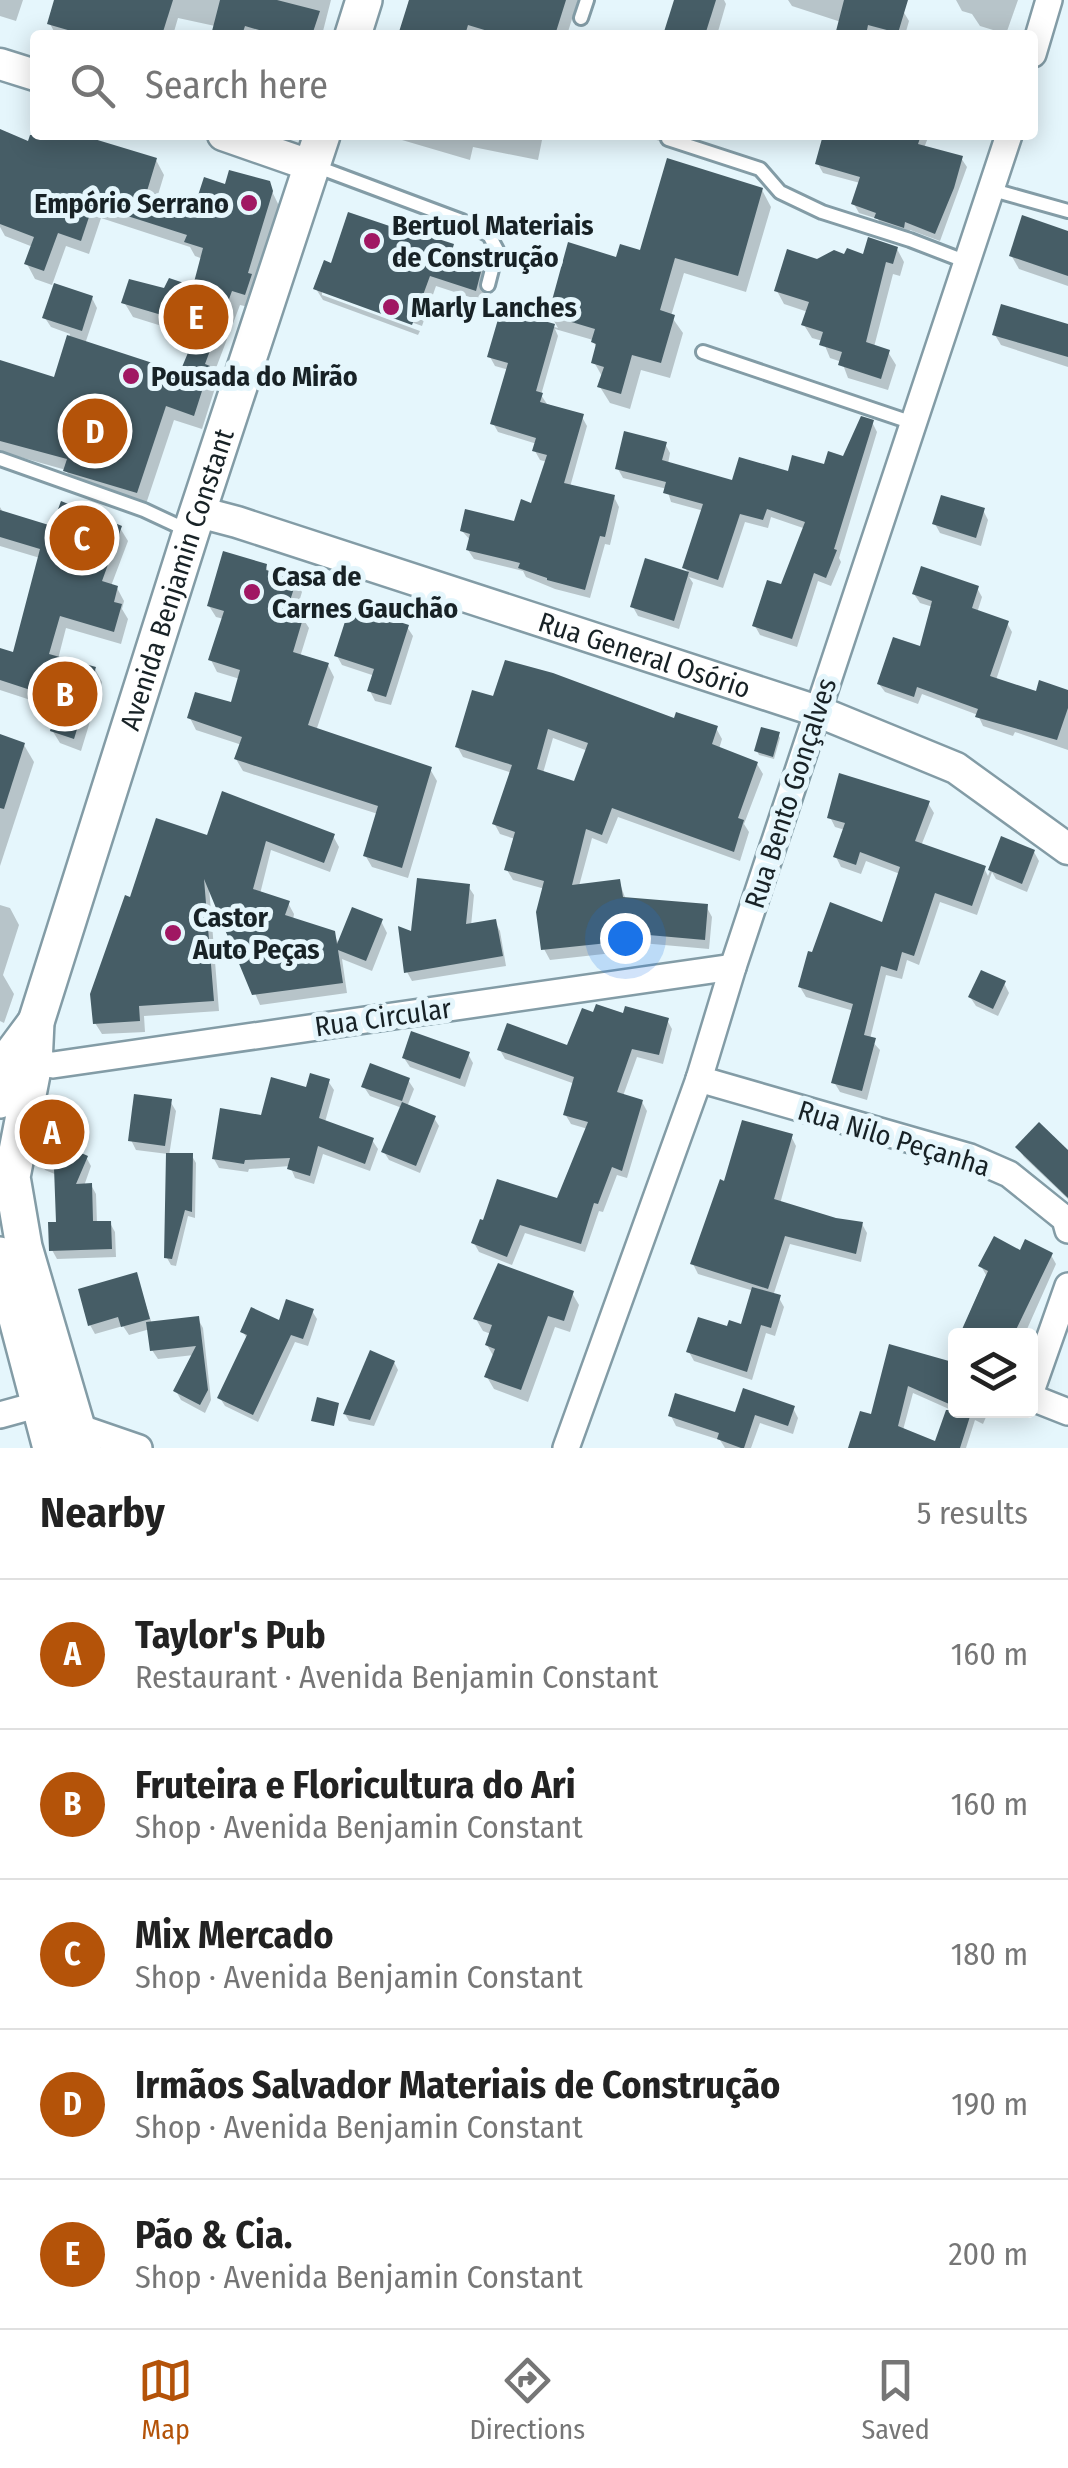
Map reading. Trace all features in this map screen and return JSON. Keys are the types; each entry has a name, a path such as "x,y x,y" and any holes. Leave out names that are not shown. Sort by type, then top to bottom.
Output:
{"main road":[{"path":"355,30 364,0"},
{"name":"Avenida Benjamin Constant","path":"0,1100 14,1059 36,1022 317,150"},
{"name":"Avenida Benjamin Constant","path":"14,1059 12,1177 24,1247 71,1441"},
{"path":"0,1255 40,1404 71,1441"}],"street":[{"path":"1038,37 1049,0"},
{"path":"0,64 30,73"},
{"path":"255,140 317,150"},
{"name":"Rua Bento Gonçalves","path":"566,1448 699,1079 732,967 1008,140"},
{"name":"Rua General Osório","path":"195,522 238,522 817,711 956,768 1068,849"},
{"name":"Rua Circular","path":"14,1059 52,1065 732,967"},
{"name":"Rua Nilo Peçanha","path":"699,1079 970,1157 1009,1174 1065,1219 1068,1230"},
{"path":"1038,1373 1068,1286"},
{"path":"1038,1399 1068,1412"},
{"path":"0,1415 40,1404"},
{"path":"71,1441 140,1448"}],"lane":[{"path":"582,18 587,0"},
{"path":"671,140 760,168 780,192 822,212 967,262"},
{"path":"317,150 489,235 497,250 488,286"},
{"path":"993,190 1068,212"},
{"path":"703,352 912,422"},
{"path":"0,460 144,510 195,522"}],"building":[{"path":"54,0 173,0 164,30 68,30 47,24"},
{"path":"220,0 277,0 320,11 314,30 259,30 245,26 244,30 212,30"},
{"path":"409,0 566,0 557,30 484,30 468,25 466,30 400,30"},
{"path":"674,0 716,0 707,30 665,30"},
{"path":"844,0 908,0 899,30 868,25 867,30 836,30"},
{"path":"0,129 28,141 30,135 30,140 98,140 157,158 147,191 158,194 154,203 192,214 204,177 225,184 229,170 270,181 273,191 248,273 252,274 245,295 232,291 205,364 210,366 194,416 166,406 137,493 63,471 67,459 0,441 0,360 54,377 67,335 180,372 199,326 121,303 129,279 164,288 169,278 193,286 203,248 184,242 187,235 93,205 81,241 58,233 44,271 24,264 34,237 0,224"},
{"path":"822,140 919,140 918,144 963,156 935,234 905,222 904,228 874,218 876,213 851,204 860,177 815,164"},
{"path":"667,158 763,188 738,276 675,258 660,310 675,315 661,363 632,355 621,394 597,387 604,367 591,363 595,329 548,315 568,242 616,257 620,244 640,250"},
{"path":"348,212 454,244 451,254 483,264 476,291 430,276 412,325 313,289 324,260 331,263"},
{"path":"1022,215 1068,231 1068,276 1009,256"},
{"path":"868,237 898,247 893,264 886,262 866,342 890,350 881,379 838,365 842,352 819,345 823,332 801,325 809,302 774,291 787,249 817,259 834,250 844,254 847,248 863,254"},
{"path":"54,283 93,296 82,331 42,318"},
{"path":"1001,304 1068,324 1068,357 992,335"},
{"path":"501,309 555,324 536,391 543,393 540,402 584,414 564,483 615,495 605,537 600,536 585,590 518,568 520,563 466,550 470,534 460,531 465,509 514,521 521,499 531,503 547,455 532,451 536,438 490,424 508,363 487,357"},
{"path":"861,416 874,420 834,549 837,550 826,578 814,573 792,639 752,626 767,580 781,584 805,522 767,509 763,520 740,514 718,580 682,568 703,504 663,493 666,482 615,469 624,431 667,442 662,460 732,480 739,457 788,471 792,455 824,464 828,451 843,456"},
{"path":"941,495 985,508 976,538 932,524"},
{"path":"61,501 122,526 102,581 118,586 114,602 122,604 114,632 60,616 49,654 96,667 74,739 50,731 58,699 0,680 0,648 13,652 40,549 0,537 0,510 52,526"},
{"path":"223,551 267,564 266,570 297,579 287,610 304,615 293,652 329,663 308,725 432,767 402,868 363,856 378,806 234,759 242,737 187,718 195,692 231,702 240,670 208,660 224,611 207,606"},
{"path":"645,558 689,572 674,621 630,607"},
{"path":"921,566 979,586 972,608 1009,621 990,676 1036,691 1039,680 1068,690 1068,708 1057,740 975,717 978,709 917,687 914,697 877,684 893,637 920,646 932,601 912,594"},
{"path":"350,606 409,625 386,697 367,691 374,669 334,656"},
{"path":"505,660 553,673 674,718 676,712 718,726 712,744 758,762 738,818 744,820 734,852 612,808 602,835 586,829 572,885 620,879 623,897 708,904 705,940 626,933 627,941 541,950 536,912 544,881 504,870 515,832 492,824 512,765 455,747 472,690 493,696","holes":["548,729 588,743 574,781 537,769"]},
{"path":"761,727 780,732 773,757 754,751"},
{"path":"0,734 25,743 4,809 0,808"},
{"path":"839,773 930,801 915,841 986,866 972,906 935,893 914,956 902,952 897,971 881,966 864,1035 876,1038 862,1091 831,1083 853,1004 798,987 808,951 812,952 830,902 882,922 900,867 860,852 856,865 833,857 845,823 827,818"},
{"path":"222,791 335,834 324,863 266,841 253,889 290,901 285,915 335,931 337,944 352,907 383,919 366,961 338,950 343,983 252,995 204,879 214,1001 139,1006 140,1021 93,1024 90,994 125,895 130,897 156,818 207,835"},
{"path":"1001,836 1035,850 1022,884 988,870"},
{"path":"417,878 470,884 466,924 496,919 503,956 404,973 398,926 411,931"},
{"path":"981,970 1006,981 993,1009 968,997"},
{"path":"596,1004 623,1013 625,1006 669,1018 659,1055 632,1049 617,1092 643,1100 622,1171 612,1167 598,1204 594,1203 581,1244 520,1225 507,1257 471,1243 497,1179 557,1198 588,1122 563,1115 574,1077 497,1050 507,1023 567,1045 582,1008 593,1012"},
{"path":"411,1031 470,1052 460,1079 402,1058"},
{"path":"370,1063 410,1078 402,1101 361,1087"},
{"path":"310,1073 330,1079 319,1118 374,1138 365,1164 318,1146 310,1176 287,1169 290,1158 245,1160 244,1164 212,1159 220,1108 261,1115 271,1077 306,1087"},
{"path":"134,1094 172,1099 165,1146 128,1141"},
{"path":"402,1102 436,1116 416,1166 381,1152"},
{"path":"46,1112 76,1122 68,1147 88,1156 76,1184 92,1183 93,1221 111,1221 112,1249 49,1251 48,1222 56,1222 54,1168 37,1162"},
{"path":"742,1120 793,1134 774,1199 863,1222 856,1254 785,1236 768,1289 690,1264 720,1179 724,1181"},
{"path":"1039,1122 1068,1150 1068,1198 1015,1147"},
{"path":"166,1153 193,1153 192,1212 185,1210 172,1259 164,1258"},
{"path":"994,1236 1020,1250 1025,1239 1053,1253 1017,1328 963,1328 988,1271 978,1266"},
{"path":"498,1263 574,1291 564,1321 548,1316 521,1390 484,1377 495,1349 485,1345 492,1325 473,1319"},
{"path":"137,1272 150,1319 121,1327 118,1317 88,1326 78,1289"},
{"path":"752,1287 781,1295 771,1328 761,1325 747,1372 686,1352 698,1317 727,1326 729,1320 741,1324"},
{"path":"286,1299 314,1309 303,1339 291,1335 253,1415 217,1398 247,1335 240,1332 251,1307 279,1320"},
{"path":"199,1316 208,1390 200,1405 173,1391 196,1346 150,1351 146,1322"},
{"path":"889,1344 948,1361 948,1404 908,1386 898,1426 935,1441 946,1410 948,1418 969,1418 960,1448 848,1448 860,1411 871,1414"},
{"path":"370,1350 395,1361 370,1420 343,1414"},
{"path":"743,1388 795,1406 788,1426 755,1415 741,1448 717,1439 719,1433 668,1416 675,1393 735,1412"},
{"path":"317,1397 339,1403 334,1426 311,1421"}],"place":[{"name":"Empório Serrano","path":"249,203"},
{"name":"Bertuol Materiais de Construção","path":"372,241"},
{"name":"Marly Lanches","path":"391,307"},
{"name":"Pão & Cia.","path":"196,317"},
{"name":"Pousada do Mirão","path":"131,376"},
{"name":"Irmãos Salvador Materiais de Construção","path":"95,431"},
{"name":"Mix Mercado","path":"82,538"},
{"name":"Casa de Carnes Gauchão","path":"252,592"},
{"name":"Fruteira e Floricultura do Ari","path":"65,694"},
{"name":"Castor Auto Peças","path":"173,933"},
{"name":"Taylor's Pub","path":"52,1132"}]}
